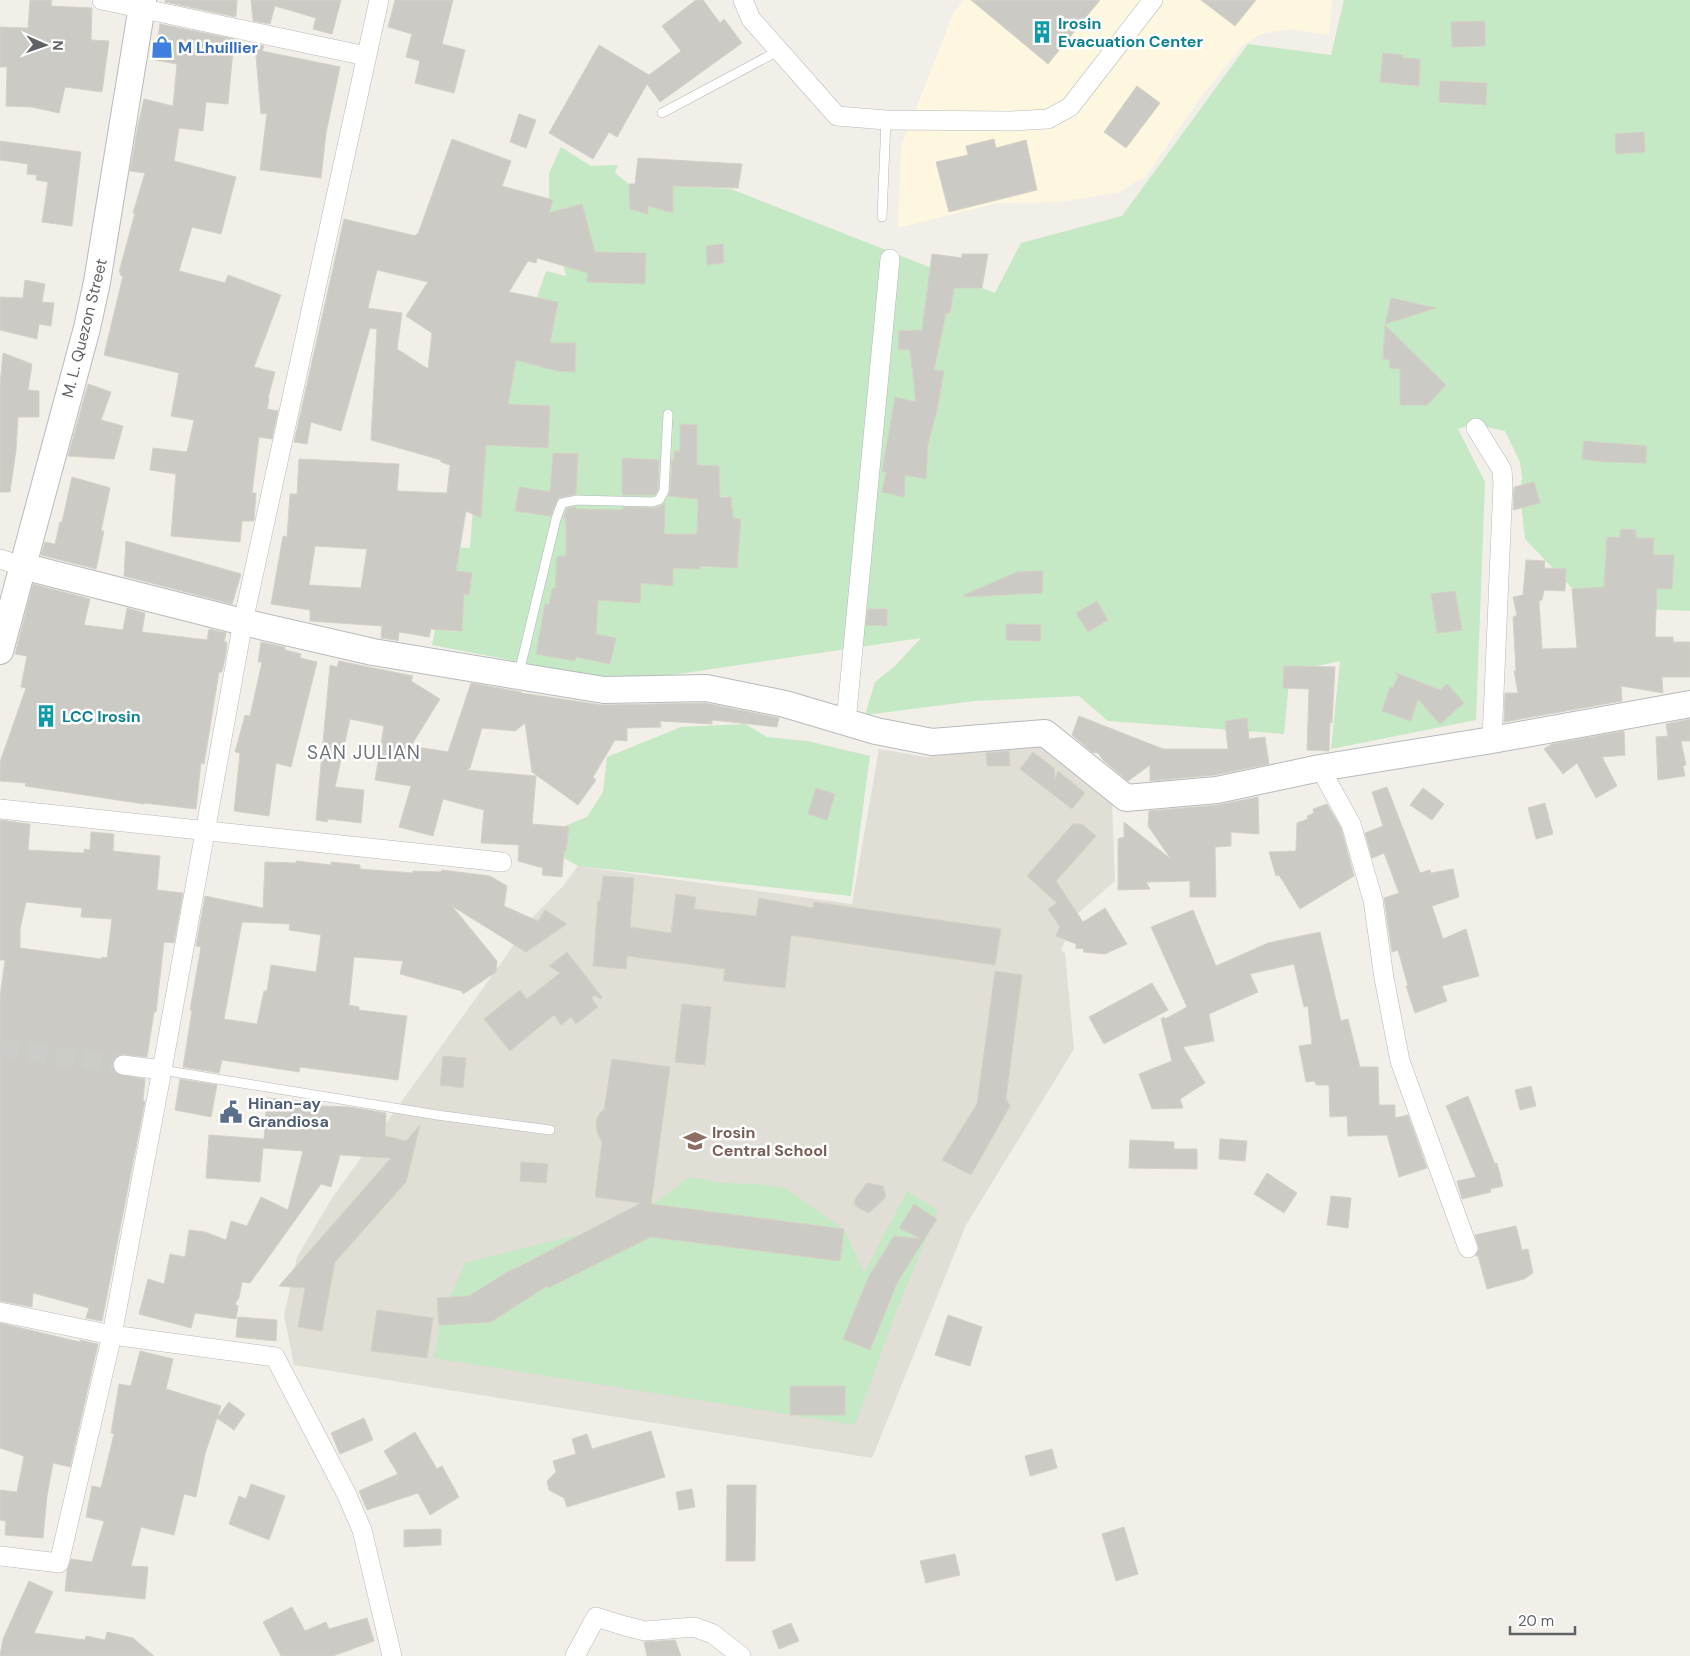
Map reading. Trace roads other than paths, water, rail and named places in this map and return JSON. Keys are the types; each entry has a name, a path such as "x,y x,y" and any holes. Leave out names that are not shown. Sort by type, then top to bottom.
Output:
{"street":[{"path":"102,0 142,4 366,56"},
{"path":"0,1556 59,1563 112,1334 243,622 379,0"},
{"path":"743,0 751,19 836,116 886,120 1011,121 1048,119 1070,107 1153,0"},
{"name":"M. L. Quezon Street","path":"0,651 11,563 87,328 97,282 142,4"},
{"path":"846,722 890,259"},
{"path":"1476,428 1502,470 1503,484 1492,740"},
{"path":"11,563 243,622 373,652 518,676 604,690 706,688 785,704 876,731 932,742 1045,733 1126,798 1218,790 1320,768 1492,740 1690,704"},
{"path":"1320,768 1351,824 1373,900 1384,978 1400,1061 1468,1248"},
{"path":"0,809 502,862"},
{"path":"123,1065 162,1070"},
{"path":"0,1312 112,1334 275,1357 346,1493 362,1530 392,1656"},
{"path":"575,1656 596,1617 645,1631 694,1627 713,1634 741,1656"}],"lane":[{"path":"662,113 778,51"},
{"path":"882,217 886,120"},
{"path":"518,676 556,519 562,502 576,500 652,502 659,500 664,491 668,414"},
{"path":"162,1070 437,1115 550,1130"}],"tunnel":[{"path":"0,1048 123,1065"}],"place":[{"name":"Irosin Evacuation Center","path":"1042,32"},
{"name":"M Lhuillier","path":"162,47"},
{"name":"LCC Irosin","path":"46,716"},
{"name":"Hinan-ay Grandiosa","path":"231,1112"},
{"name":"Irosin Central School","path":"695,1141"}],"district":[{"name":"SAN JULIAN","path":"364,752"}]}
